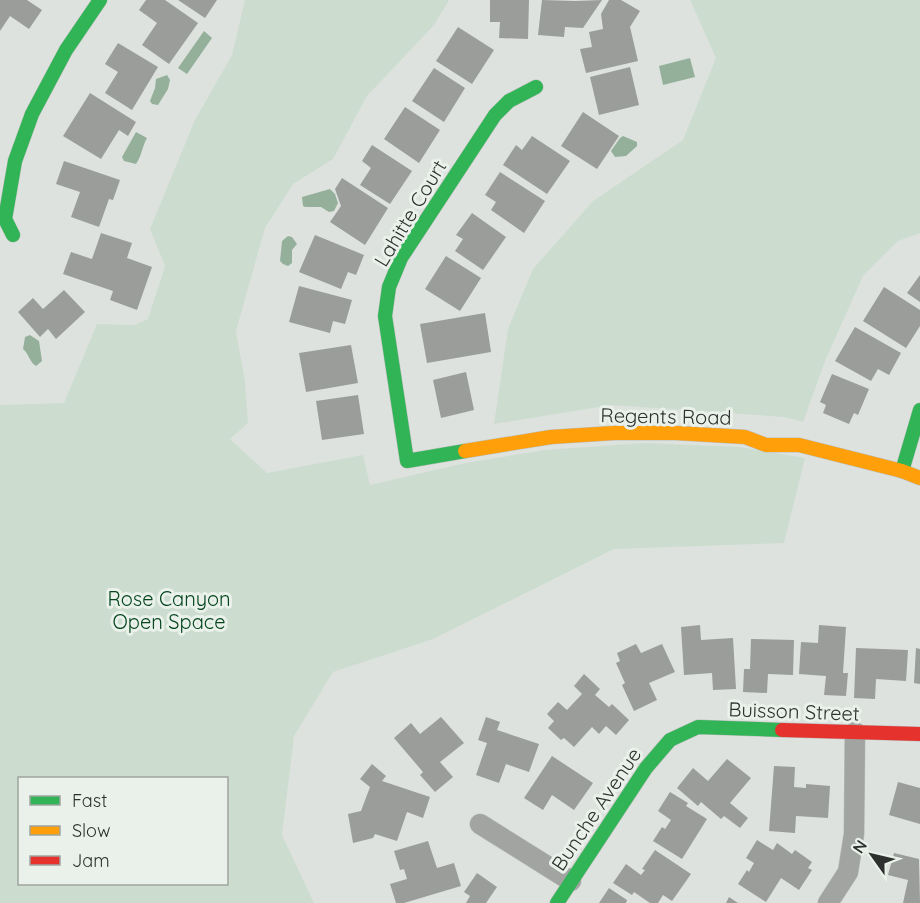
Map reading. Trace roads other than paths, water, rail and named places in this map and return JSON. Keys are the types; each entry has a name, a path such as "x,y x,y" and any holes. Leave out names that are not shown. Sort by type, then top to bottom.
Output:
{"street":[{"path":"13,235 5,219 15,161 32,114 66,50 100,0"},
{"name":"Lahitte Court","path":"407,461 386,323 386,302 393,273 400,258 495,115 509,100 536,87"},
{"path":"902,471 920,410"},
{"name":"Regents Road","path":"407,461 551,437 614,433 676,433 746,437 766,445 799,445 902,471 920,478"},
{"name":"Buisson Street","path":"670,740 698,727 920,734"},
{"path":"828,903 848,872 854,834 855,732"},
{"name":"Bunche Avenue","path":"557,903 646,768 670,740"},
{"path":"480,824 571,881"}],"park label":[{"name":"Rose Canyon Open Space","path":"169,610"}]}
